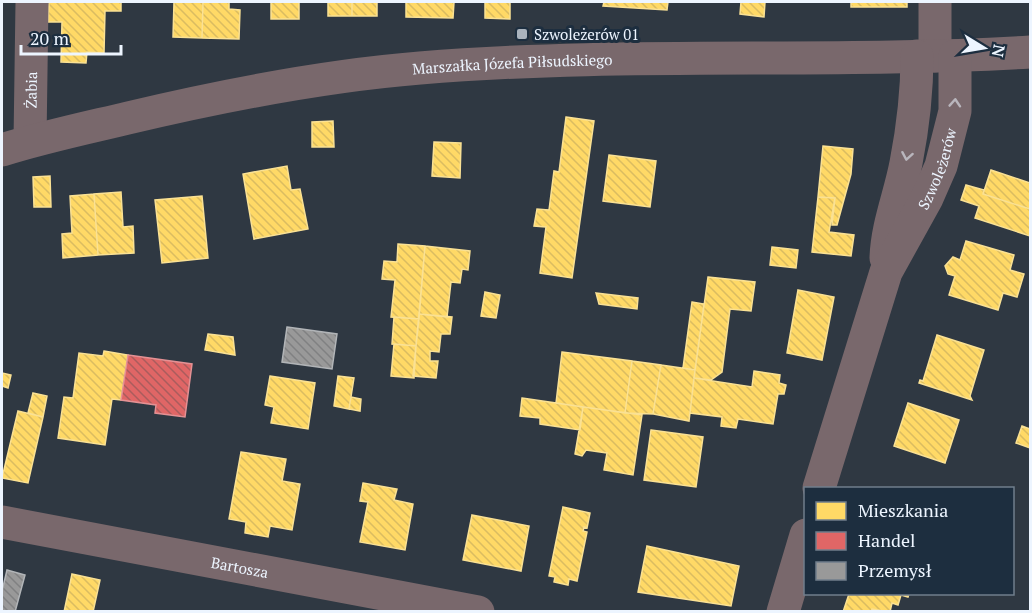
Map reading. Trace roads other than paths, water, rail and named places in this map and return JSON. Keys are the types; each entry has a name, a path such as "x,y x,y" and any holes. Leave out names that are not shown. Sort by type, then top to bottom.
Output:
{"street":[{"name":"Żabia","path":"16,146 32,2"},
{"name":"Szwoleżerów","path":"820,487 885,272 886,242 906,164 916,101 936,56 935,3"},
{"name":"Marszałka Józefa Piłsudskiego","path":"16,146 238,92 327,77 422,68 511,63 936,56 1030,52"},
{"name":"Bartosza","path":"2,522 478,612"},
{"path":"783,612 804,542"}],"place":[{"name":"Szwoleżerów 01","path":"522,34"}]}
